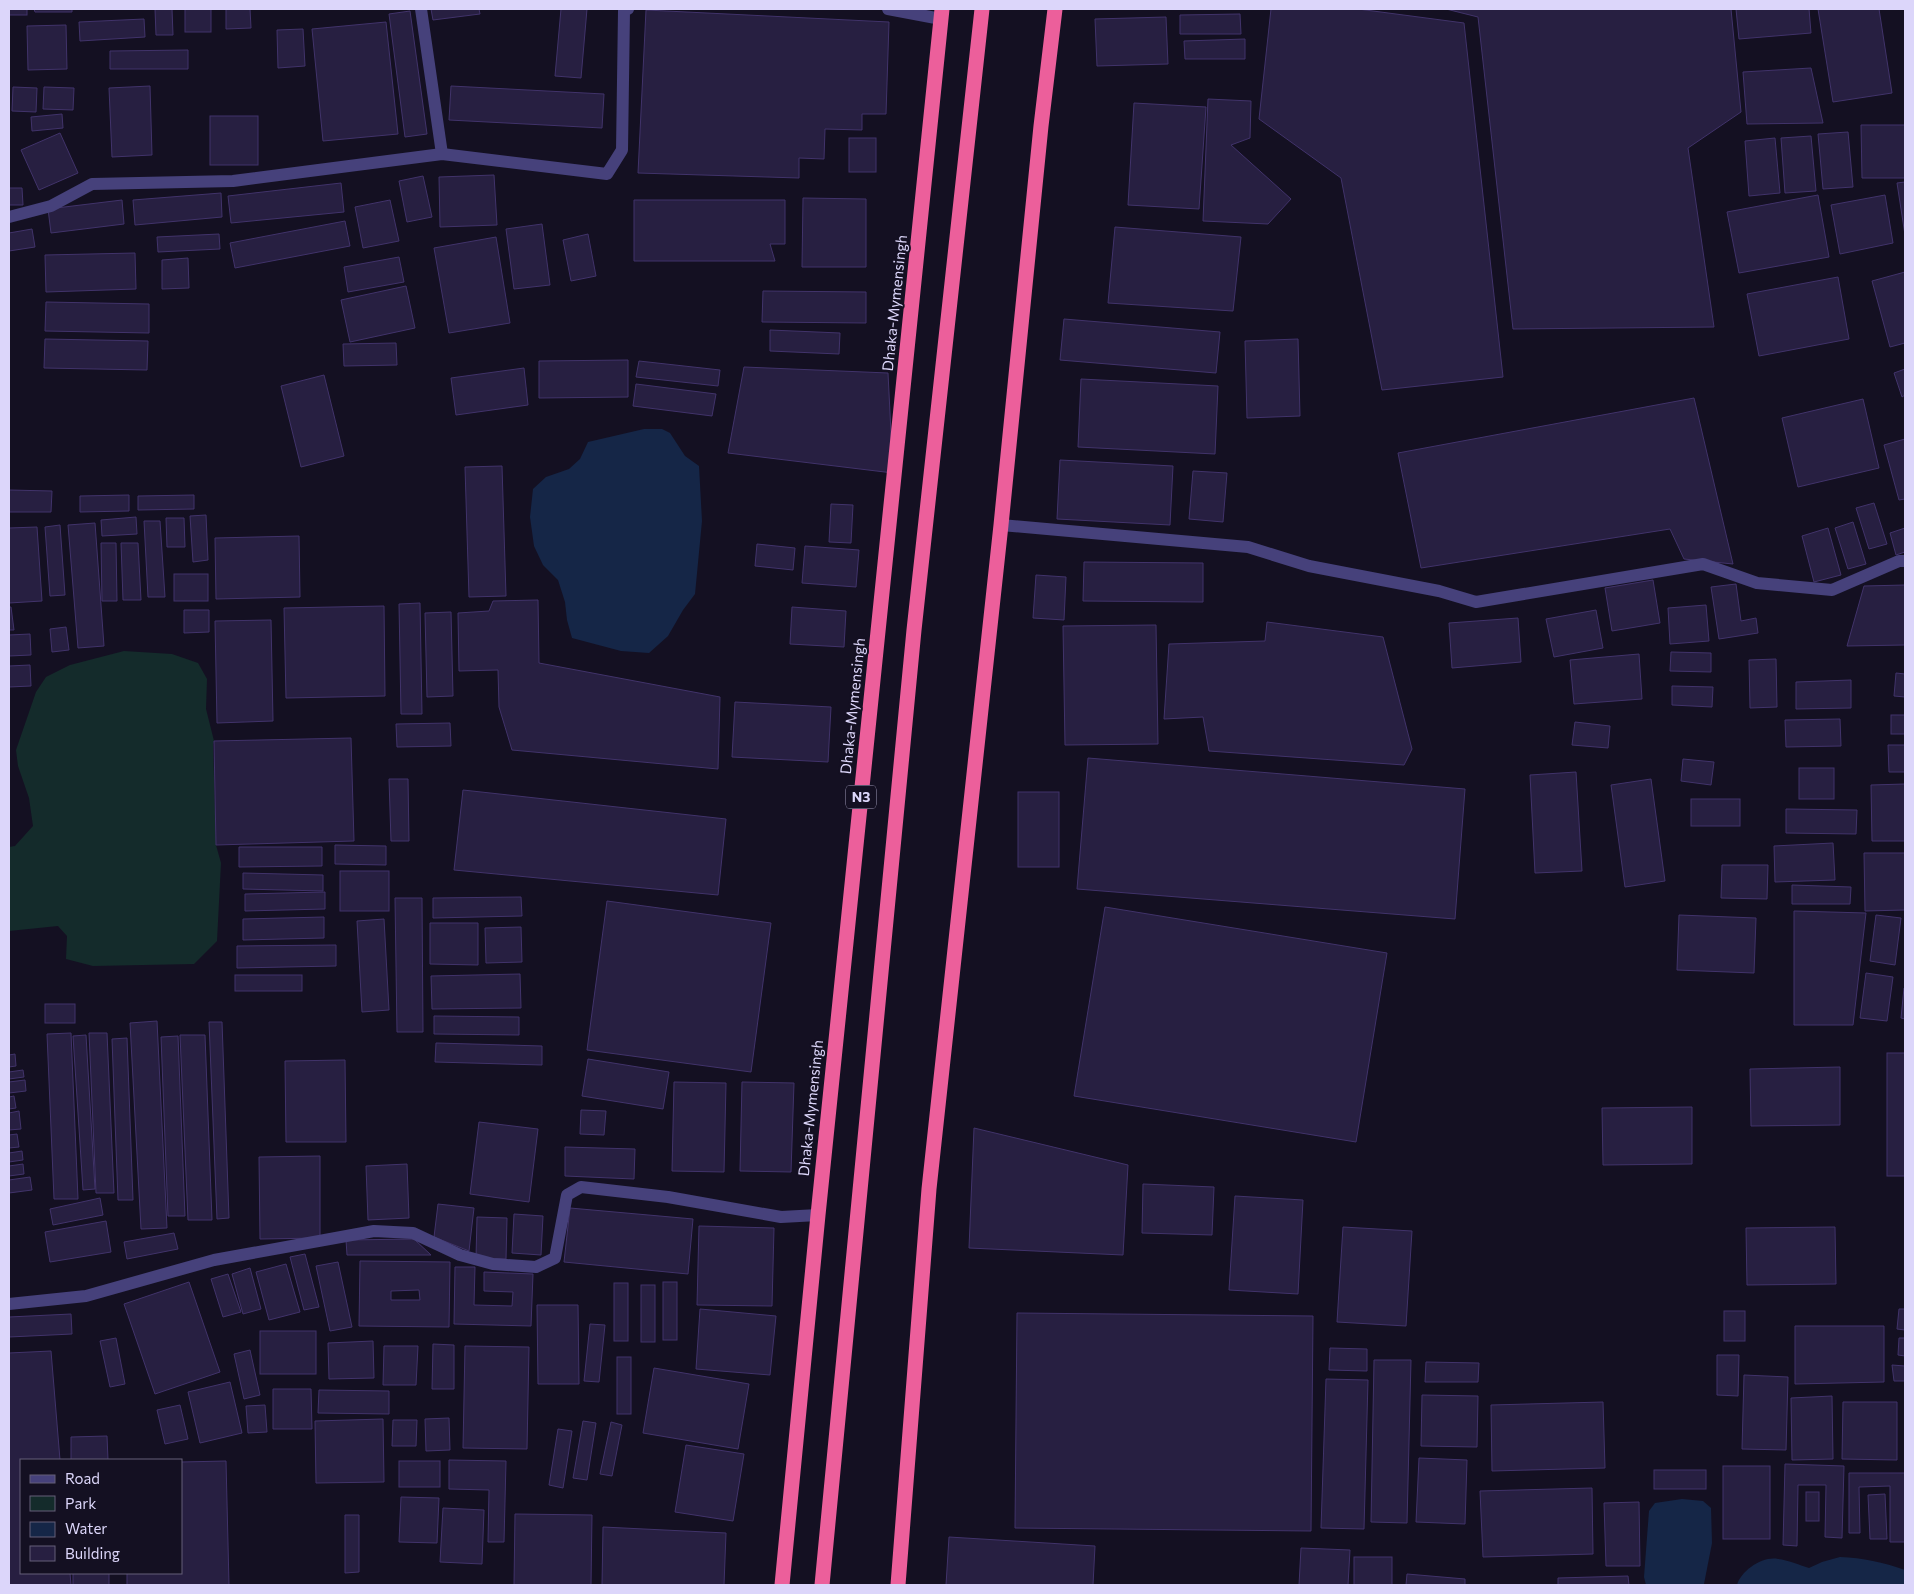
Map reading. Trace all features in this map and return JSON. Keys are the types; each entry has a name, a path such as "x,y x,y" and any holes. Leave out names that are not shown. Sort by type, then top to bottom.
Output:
{"highway":[{"path":"822,1585 914,630 982,9"},
{"path":"898,1585 929,1189 1055,9"},
{"name":"Dhaka-Mymensingh","path":"782,1585 818,1215 942,14"}],"street":[{"path":"421,9 442,154"},
{"path":"9,217 51,206 92,184 233,181 442,154 607,174 622,150 624,11 628,9"},
{"path":"888,9 942,14"},
{"path":"1001,525 1248,547 1309,566 1438,592 1476,602 1703,564 1758,583 1832,590 1899,561 1905,561"},
{"path":"9,1304 86,1296 214,1260 374,1231 413,1232 460,1255 493,1264 536,1267 555,1258 566,1195 581,1187 668,1197 781,1217 818,1215"}],"green space":[{"path":"124,651 172,654 198,663 207,679 206,709 214,741 216,845 221,863 217,941 194,964 93,966 66,959 67,936 58,926 9,931 9,847 15,846 33,826 29,798 18,766 16,750 36,692 46,677 70,665"}],"water":[{"path":"644,429 662,429 670,433 685,456 699,466 702,521 695,594 668,636 649,653 621,651 572,638 565,602 558,580 543,565 534,546 530,517 533,489 546,477 569,469 580,459 588,442"},
{"path":"1682,1499 1703,1501 1711,1508 1712,1543 1704,1584 1646,1585 1644,1577 1649,1511 1655,1503"},
{"path":"1840,1557 1873,1561 1905,1570 1905,1585 1737,1585 1748,1570 1765,1560 1790,1561 1809,1568"}],"building":[{"path":"9,9 27,9 27,15 9,15"},
{"path":"34,9 72,9 72,12 35,12"},
{"path":"155,9 172,9 173,35 156,35"},
{"path":"185,9 211,9 211,32 185,32"},
{"path":"226,9 250,9 251,28 226,29"},
{"path":"431,9 479,9 480,14 433,20"},
{"path":"561,9 587,9 581,78 555,76"},
{"path":"1271,9 1358,9 1464,23 1503,377 1382,390 1341,178 1259,119"},
{"path":"1446,9 1731,9 1741,112 1688,148 1714,327 1513,329 1478,17"},
{"path":"1736,9 1809,9 1811,33 1739,39"},
{"path":"1818,9 1879,9 1892,93 1833,102"},
{"path":"646,10 889,22 886,114 862,114 862,130 825,129 824,159 799,158 799,178 638,173"},
{"path":"410,11 427,134 405,137 389,14"},
{"path":"1240,14 1241,34 1180,34 1180,15"},
{"path":"1166,17 1168,64 1097,66 1095,19"},
{"path":"144,19 145,37 80,41 79,22"},
{"path":"386,22 398,134 323,141 312,29"},
{"path":"66,25 67,69 28,70 27,26"},
{"path":"303,29 305,66 278,68 277,30"},
{"path":"1245,39 1245,59 1185,59 1184,41"},
{"path":"188,50 188,69 110,69 110,51"},
{"path":"1811,68 1823,123 1747,124 1743,72"},
{"path":"150,86 152,155 112,157 109,88"},
{"path":"451,86 604,94 602,128 449,120"},
{"path":"13,87 37,88 36,112 12,111"},
{"path":"44,87 74,88 73,110 43,109"},
{"path":"1208,99 1251,101 1250,138 1231,145 1291,199 1268,224 1203,221"},
{"path":"1134,103 1206,107 1199,209 1128,205"},
{"path":"62,114 63,128 32,131 31,117"},
{"path":"210,116 258,116 258,165 210,165"},
{"path":"1861,125 1905,125 1905,178 1862,178"},
{"path":"1848,132 1853,187 1823,189 1818,134"},
{"path":"60,133 78,173 39,190 21,150"},
{"path":"1811,136 1816,191 1785,193 1781,138"},
{"path":"849,138 876,138 876,172 849,172"},
{"path":"1775,138 1780,193 1749,196 1745,141"},
{"path":"494,175 497,225 440,227 439,177"},
{"path":"423,176 432,217 407,222 399,181"},
{"path":"1905,182 1905,235 1897,183"},
{"path":"341,183 344,212 231,223 228,196"},
{"path":"9,188 22,188 23,205 9,205"},
{"path":"221,193 222,217 135,225 133,200"},
{"path":"1818,195 1829,257 1739,273 1727,212"},
{"path":"1885,195 1893,243 1840,254 1831,205"},
{"path":"803,198 866,199 866,267 802,267"},
{"path":"122,200 124,224 51,233 48,209"},
{"path":"390,200 399,241 363,248 355,207"},
{"path":"634,200 785,200 785,244 770,244 775,261 634,261"},
{"path":"345,221 350,246 235,268 230,243"},
{"path":"542,224 550,285 514,289 506,229"},
{"path":"1115,227 1241,237 1233,311 1108,303"},
{"path":"32,229 35,247 9,251 9,233"},
{"path":"219,234 220,249 158,252 157,237"},
{"path":"588,234 596,276 571,281 563,240"},
{"path":"496,237 510,323 449,333 434,248"},
{"path":"135,253 136,289 46,292 45,255"},
{"path":"399,257 404,282 348,292 344,267"},
{"path":"188,258 189,288 162,289 162,260"},
{"path":"1905,272 1905,343 1890,347 1872,281"},
{"path":"1838,277 1849,339 1759,356 1747,294"},
{"path":"406,286 415,328 350,342 341,300"},
{"path":"763,291 866,292 866,323 762,322"},
{"path":"46,302 149,304 149,333 45,331"},
{"path":"1064,319 1220,332 1216,373 1060,360"},
{"path":"770,330 840,333 839,354 770,351"},
{"path":"45,339 148,341 147,370 44,368"},
{"path":"1298,339 1300,416 1247,418 1245,341"},
{"path":"396,343 397,365 344,366 343,344"},
{"path":"628,360 628,397 539,398 539,361"},
{"path":"639,361 720,370 718,386 636,377"},
{"path":"744,367 888,373 893,473 728,453"},
{"path":"524,368 528,405 456,415 451,378"},
{"path":"1905,369 1905,395 1902,397 1894,373"},
{"path":"324,375 344,456 301,467 281,386"},
{"path":"1081,379 1218,386 1215,454 1078,447"},
{"path":"636,384 716,394 712,416 633,406"},
{"path":"1694,398 1733,564 1684,559 1670,529 1421,568 1398,453"},
{"path":"1863,399 1879,468 1798,487 1782,418"},
{"path":"1905,439 1905,499 1899,500 1884,445"},
{"path":"1060,460 1173,466 1170,525 1057,519"},
{"path":"502,466 506,596 469,597 465,467"},
{"path":"1193,471 1227,473 1223,522 1189,519"},
{"path":"9,490 52,491 51,512 9,512"},
{"path":"129,495 129,511 80,512 80,496"},
{"path":"194,495 194,509 138,510 138,496"},
{"path":"1874,503 1887,544 1869,549 1856,508"},
{"path":"831,504 853,505 851,543 829,542"},
{"path":"206,515 208,560 193,562 190,516"},
{"path":"136,517 137,534 102,536 101,520"},
{"path":"166,518 184,518 185,547 167,547"},
{"path":"144,521 160,521 165,597 148,597"},
{"path":"1853,522 1866,564 1848,569 1835,528"},
{"path":"95,523 104,646 78,648 68,525"},
{"path":"60,525 65,595 50,596 45,527"},
{"path":"37,527 42,601 9,603 9,528"},
{"path":"1828,528 1841,575 1814,582 1802,536"},
{"path":"1905,528 1905,552 1896,555 1890,533"},
{"path":"299,536 300,597 216,599 215,538"},
{"path":"101,543 116,543 117,601 102,601"},
{"path":"121,543 138,543 141,600 123,600"},
{"path":"757,544 795,548 793,570 755,566"},
{"path":"805,546 859,550 856,587 802,583"},
{"path":"1084,562 1203,563 1203,602 1083,601"},
{"path":"174,574 208,574 208,601 174,601"},
{"path":"1036,575 1066,577 1064,620 1033,618"},
{"path":"1653,580 1660,623 1612,631 1605,588"},
{"path":"1736,584 1741,621 1756,618 1758,633 1719,639 1711,587"},
{"path":"1905,585 1905,645 1847,646 1864,586"},
{"path":"538,600 539,663 720,697 718,769 512,750 499,707 498,670 459,671 458,613 489,611 493,601"},
{"path":"420,603 422,714 401,714 399,604"},
{"path":"1706,605 1709,641 1670,644 1668,608"},
{"path":"384,606 385,696 286,698 284,608"},
{"path":"9,607 11,607 14,630 9,630"},
{"path":"792,607 846,611 844,647 790,644"},
{"path":"184,610 209,610 209,632 184,633"},
{"path":"1596,610 1603,648 1554,657 1546,619"},
{"path":"451,612 453,696 427,697 425,613"},
{"path":"1518,618 1521,662 1452,668 1449,623"},
{"path":"271,620 273,721 217,723 215,621"},
{"path":"1267,622 1383,637 1412,749 1404,765 1209,751 1203,717 1164,719 1169,644 1265,641"},
{"path":"1156,625 1158,744 1065,745 1063,626"},
{"path":"66,627 69,650 52,652 50,629"},
{"path":"30,634 31,655 9,656 9,635"},
{"path":"1671,652 1711,653 1711,672 1670,671"},
{"path":"1639,654 1642,699 1574,704 1570,660"},
{"path":"1776,659 1777,707 1750,708 1749,660"},
{"path":"30,665 31,686 9,687 9,666"},
{"path":"1896,673 1905,674 1905,697 1894,696"},
{"path":"1851,680 1851,708 1796,709 1796,682"},
{"path":"1672,686 1713,687 1712,707 1672,705"},
{"path":"735,702 831,707 828,762 732,757"},
{"path":"1891,715 1905,715 1905,734 1891,734"},
{"path":"1840,719 1841,746 1786,747 1785,720"},
{"path":"1575,722 1610,726 1608,748 1572,745"},
{"path":"450,723 451,746 397,747 396,724"},
{"path":"351,738 354,841 216,845 214,741"},
{"path":"1888,745 1905,745 1905,772 1889,772"},
{"path":"1088,758 1465,789 1455,919 1077,889"},
{"path":"1683,759 1714,762 1711,785 1681,781"},
{"path":"1799,768 1834,768 1834,799 1799,799"},
{"path":"1576,772 1582,871 1535,873 1530,775"},
{"path":"389,779 408,779 409,841 391,841"},
{"path":"1651,779 1665,881 1625,887 1611,785"},
{"path":"1905,784 1905,841 1872,841 1871,785"},
{"path":"463,790 726,819 718,895 454,870"},
{"path":"1018,792 1059,792 1059,867 1018,867"},
{"path":"1691,799 1740,799 1740,826 1691,826"},
{"path":"1786,809 1857,810 1856,834 1786,833"},
{"path":"1833,843 1835,880 1775,882 1774,846"},
{"path":"335,845 386,846 386,865 335,864"},
{"path":"239,847 322,847 322,866 239,867"},
{"path":"1864,853 1905,853 1905,910 1865,911"},
{"path":"1722,865 1768,865 1767,899 1721,898"},
{"path":"340,871 389,871 389,911 340,911"},
{"path":"243,873 323,875 323,891 243,889"},
{"path":"1792,885 1851,887 1850,904 1792,904"},
{"path":"325,892 325,909 245,911 245,894"},
{"path":"521,897 522,916 433,918 433,898"},
{"path":"395,898 422,898 423,1032 397,1032"},
{"path":"607,901 771,923 751,1072 587,1050"},
{"path":"1105,907 1387,953 1356,1142 1074,1096"},
{"path":"1794,911 1866,913 1853,1025 1794,1025"},
{"path":"1679,915 1756,918 1754,973 1677,970"},
{"path":"1876,915 1901,918 1895,965 1870,961"},
{"path":"324,917 324,938 243,940 243,919"},
{"path":"384,919 389,1010 362,1012 357,921"},
{"path":"430,923 478,923 478,965 430,964"},
{"path":"521,927 522,962 486,963 485,928"},
{"path":"336,945 336,966 237,968 237,946"},
{"path":"1866,973 1893,977 1887,1021 1860,1018"},
{"path":"520,974 521,1008 432,1009 431,976"},
{"path":"235,975 302,975 302,991 235,991"},
{"path":"1905,988 1905,1019 1901,1018"},
{"path":"45,1004 75,1004 75,1023 45,1023"},
{"path":"434,1016 519,1017 519,1035 434,1034"},
{"path":"157,1021 167,1228 141,1229 130,1023"},
{"path":"209,1022 222,1022 229,1218 217,1219"},
{"path":"71,1033 78,1199 54,1199 47,1034"},
{"path":"89,1033 107,1033 114,1193 96,1193"},
{"path":"86,1035 95,1189 83,1190 73,1036"},
{"path":"180,1035 205,1035 212,1220 188,1220"},
{"path":"178,1036 185,1216 168,1216 161,1037"},
{"path":"127,1038 133,1200 118,1200 112,1039"},
{"path":"436,1043 542,1046 542,1065 435,1062"},
{"path":"1887,1053 1905,1053 1905,1176 1887,1176"},
{"path":"15,1054 16,1066 9,1067 9,1055"},
{"path":"588,1059 669,1072 663,1109 582,1096"},
{"path":"345,1060 346,1142 286,1142 285,1061"},
{"path":"1840,1067 1840,1125 1751,1126 1750,1069"},
{"path":"23,1070 24,1077 9,1079 9,1072"},
{"path":"25,1080 26,1091 9,1093 9,1082"},
{"path":"674,1082 726,1083 724,1172 672,1171"},
{"path":"742,1082 794,1083 791,1172 740,1171"},
{"path":"14,1096 16,1108 9,1109 9,1097"},
{"path":"1692,1107 1692,1164 1603,1165 1602,1108"},
{"path":"581,1110 606,1111 604,1135 580,1134"},
{"path":"19,1111 21,1129 9,1130 9,1113"},
{"path":"479,1122 538,1129 529,1202 470,1194"},
{"path":"974,1128 1128,1165 1123,1255 969,1248"},
{"path":"17,1134 19,1147 9,1148 9,1135"},
{"path":"565,1147 635,1149 634,1179 565,1176"},
{"path":"22,1151 23,1160 9,1162 9,1153"},
{"path":"320,1156 320,1238 260,1239 259,1157"},
{"path":"23,1164 24,1174 9,1176 9,1166"},
{"path":"407,1164 409,1218 368,1220 366,1166"},
{"path":"30,1177 32,1190 9,1193 9,1180"},
{"path":"1143,1184 1214,1187 1212,1235 1142,1233"},
{"path":"1235,1196 1303,1200 1298,1294 1229,1290"},
{"path":"100,1198 103,1215 53,1225 50,1209"},
{"path":"438,1204 474,1208 469,1251 434,1237"},
{"path":"570,1208 693,1219 688,1274 564,1262"},
{"path":"514,1214 543,1216 541,1255 512,1253"},
{"path":"477,1217 507,1218 506,1259 476,1258"},
{"path":"106,1221 111,1252 50,1262 45,1232"},
{"path":"699,1226 774,1228 772,1306 697,1305"},
{"path":"1343,1227 1412,1231 1406,1326 1337,1322"},
{"path":"1835,1227 1836,1284 1747,1285 1746,1228"},
{"path":"174,1233 178,1249 127,1259 124,1242"},
{"path":"414,1239 431,1255 347,1255 346,1240"},
{"path":"305,1254 319,1307 304,1310 290,1257"},
{"path":"360,1261 450,1262 449,1327 359,1326","holes":["419,1290 420,1300 391,1300 391,1291"]},
{"path":"338,1262 352,1327 330,1331 316,1266"},
{"path":"286,1264 300,1312 269,1320 256,1272"},
{"path":"455,1267 475,1267 474,1305 512,1306 513,1292 484,1291 484,1272 533,1274 531,1326 454,1324"},
{"path":"250,1268 261,1309 243,1314 232,1274"},
{"path":"228,1274 241,1312 223,1317 211,1279"},
{"path":"189,1282 220,1372 155,1394 124,1304"},
{"path":"663,1282 677,1282 677,1340 663,1340"},
{"path":"614,1283 628,1283 628,1341 614,1341"},
{"path":"641,1285 655,1285 655,1342 641,1342"},
{"path":"537,1305 578,1305 579,1384 538,1384"},
{"path":"700,1309 776,1316 770,1375 696,1369"},
{"path":"1899,1309 1905,1309 1905,1330 1897,1329"},
{"path":"1724,1311 1745,1311 1745,1341 1724,1341"},
{"path":"1017,1313 1313,1316 1311,1531 1015,1528"},
{"path":"71,1314 72,1334 9,1337 9,1317"},
{"path":"590,1324 605,1325 599,1382 584,1381"},
{"path":"1795,1326 1884,1326 1884,1382 1795,1384"},
{"path":"260,1331 316,1331 316,1374 260,1374"},
{"path":"116,1338 125,1384 110,1387 100,1341"},
{"path":"1899,1338 1905,1338 1905,1356 1898,1355"},
{"path":"373,1341 374,1378 329,1379 328,1343"},
{"path":"433,1344 454,1345 454,1389 432,1389"},
{"path":"384,1346 418,1346 416,1385 383,1385"},
{"path":"465,1346 529,1347 527,1449 463,1448"},
{"path":"1330,1348 1367,1349 1367,1371 1329,1370"},
{"path":"250,1350 260,1395 244,1399 234,1354"},
{"path":"51,1351 60,1459 20,1459 20,1574 70,1574 71,1585 9,1585 9,1353"},
{"path":"1717,1355 1739,1355 1738,1396 1717,1395"},
{"path":"617,1357 631,1357 631,1414 617,1414"},
{"path":"1374,1360 1411,1360 1407,1523 1371,1522"},
{"path":"1426,1362 1479,1363 1478,1382 1425,1382"},
{"path":"1892,1365 1905,1366 1905,1381 1894,1381"},
{"path":"654,1368 749,1384 738,1449 643,1433"},
{"path":"1744,1375 1788,1377 1786,1450 1742,1449"},
{"path":"1326,1379 1368,1380 1364,1529 1321,1528"},
{"path":"230,1382 242,1433 200,1443 188,1392"},
{"path":"273,1389 311,1389 312,1429 273,1429"},
{"path":"319,1390 389,1391 389,1414 318,1413"},
{"path":"1422,1395 1478,1396 1477,1447 1421,1446"},
{"path":"1832,1396 1833,1459 1792,1460 1791,1398"},
{"path":"1603,1402 1605,1468 1492,1471 1491,1405"},
{"path":"1843,1402 1897,1402 1897,1460 1842,1459"},
{"path":"180,1405 188,1439 165,1444 157,1410"},
{"path":"265,1405 267,1432 248,1433 246,1406"},
{"path":"449,1418 450,1450 426,1451 425,1419"},
{"path":"383,1419 384,1482 316,1483 315,1421"},
{"path":"393,1420 417,1420 416,1446 392,1446"},
{"path":"583,1421 596,1423 587,1480 573,1478"},
{"path":"611,1422 622,1425 612,1476 600,1474"},
{"path":"558,1429 572,1431 563,1488 549,1485"},
{"path":"107,1436 108,1459 71,1459 71,1437"},
{"path":"686,1445 744,1454 733,1521 675,1512"},
{"path":"1419,1458 1467,1460 1465,1524 1416,1522"},
{"path":"449,1460 506,1461 504,1542 488,1542 489,1490 449,1489"},
{"path":"226,1461 229,1585 127,1585 127,1574 182,1574 182,1462"},
{"path":"399,1461 440,1461 440,1487 399,1487"},
{"path":"1785,1464 1844,1466 1842,1538 1825,1537 1826,1485 1798,1485 1797,1546 1783,1545"},
{"path":"1723,1466 1770,1466 1770,1539 1723,1539"},
{"path":"1654,1470 1706,1470 1706,1489 1654,1489"},
{"path":"1849,1473 1905,1473 1905,1542 1890,1542 1890,1486 1859,1487 1860,1533 1849,1533"},
{"path":"1592,1488 1593,1554 1483,1557 1480,1491"},
{"path":"1806,1492 1819,1492 1819,1521 1806,1521"},
{"path":"1885,1494 1887,1539 1870,1539 1868,1495"},
{"path":"401,1497 439,1498 437,1543 399,1542"},
{"path":"1639,1502 1640,1566 1606,1566 1604,1503"},
{"path":"443,1508 484,1510 482,1564 440,1562"},
{"path":"515,1514 592,1515 591,1585 514,1585"},
{"path":"345,1515 359,1515 359,1572 345,1573"},
{"path":"603,1527 726,1533 724,1585 602,1585"},
{"path":"949,1537 1095,1546 1093,1585 946,1585"},
{"path":"1301,1548 1350,1550 1348,1585 1299,1585"},
{"path":"1354,1557 1392,1557 1392,1585 1354,1585"},
{"path":"73,1574 109,1574 109,1585 73,1585"},
{"path":"1407,1574 1465,1579 1465,1585 1406,1585"},
{"path":"1628,1576 1629,1585 1558,1585 1558,1578"}]}
